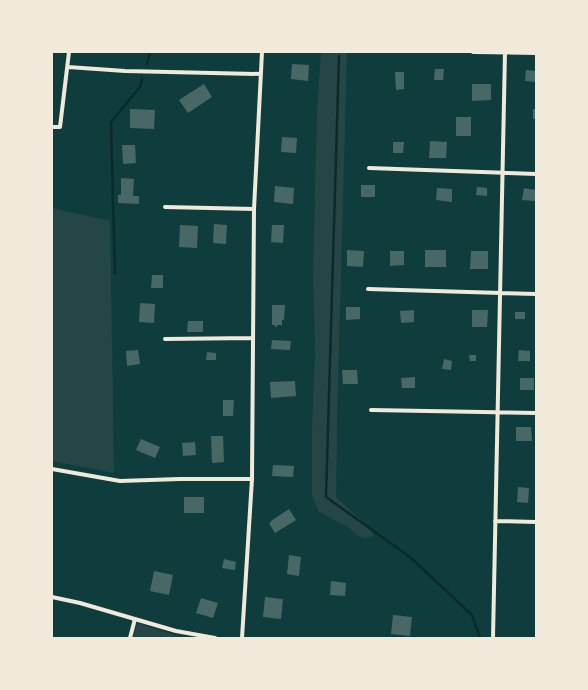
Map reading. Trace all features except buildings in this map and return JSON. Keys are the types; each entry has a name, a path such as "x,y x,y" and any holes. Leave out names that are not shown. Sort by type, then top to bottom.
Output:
{"street":[{"path":"52,126 60,127 70,52"},
{"path":"242,638 252,479 254,209 262,52"},
{"path":"473,52 536,54"},
{"path":"493,638 505,52"},
{"path":"68,68 125,71 261,74"},
{"path":"369,168 536,174"},
{"path":"165,207 254,209"},
{"path":"368,289 536,294"},
{"path":"165,338 252,338"},
{"path":"371,410 536,413"},
{"path":"52,469 120,481 252,479"},
{"path":"495,521 536,522"},
{"path":"52,597 80,603 190,636 215,638"},
{"path":"130,638 135,619"}],"shaded area":[{"path":"321,52 347,52 336,497 372,530 373,536 365,538 358,536 348,527 319,512 312,496 312,432 315,348 313,274 317,111"},
{"path":"52,208 110,221 114,473 52,461"},
{"path":"137,623 177,636 189,638 133,638"}],"waterway":[{"path":"147,64 150,52"},
{"path":"339,56 326,497 410,557 472,615 480,638"},
{"path":"115,274 111,122 140,87 142,79"}]}
